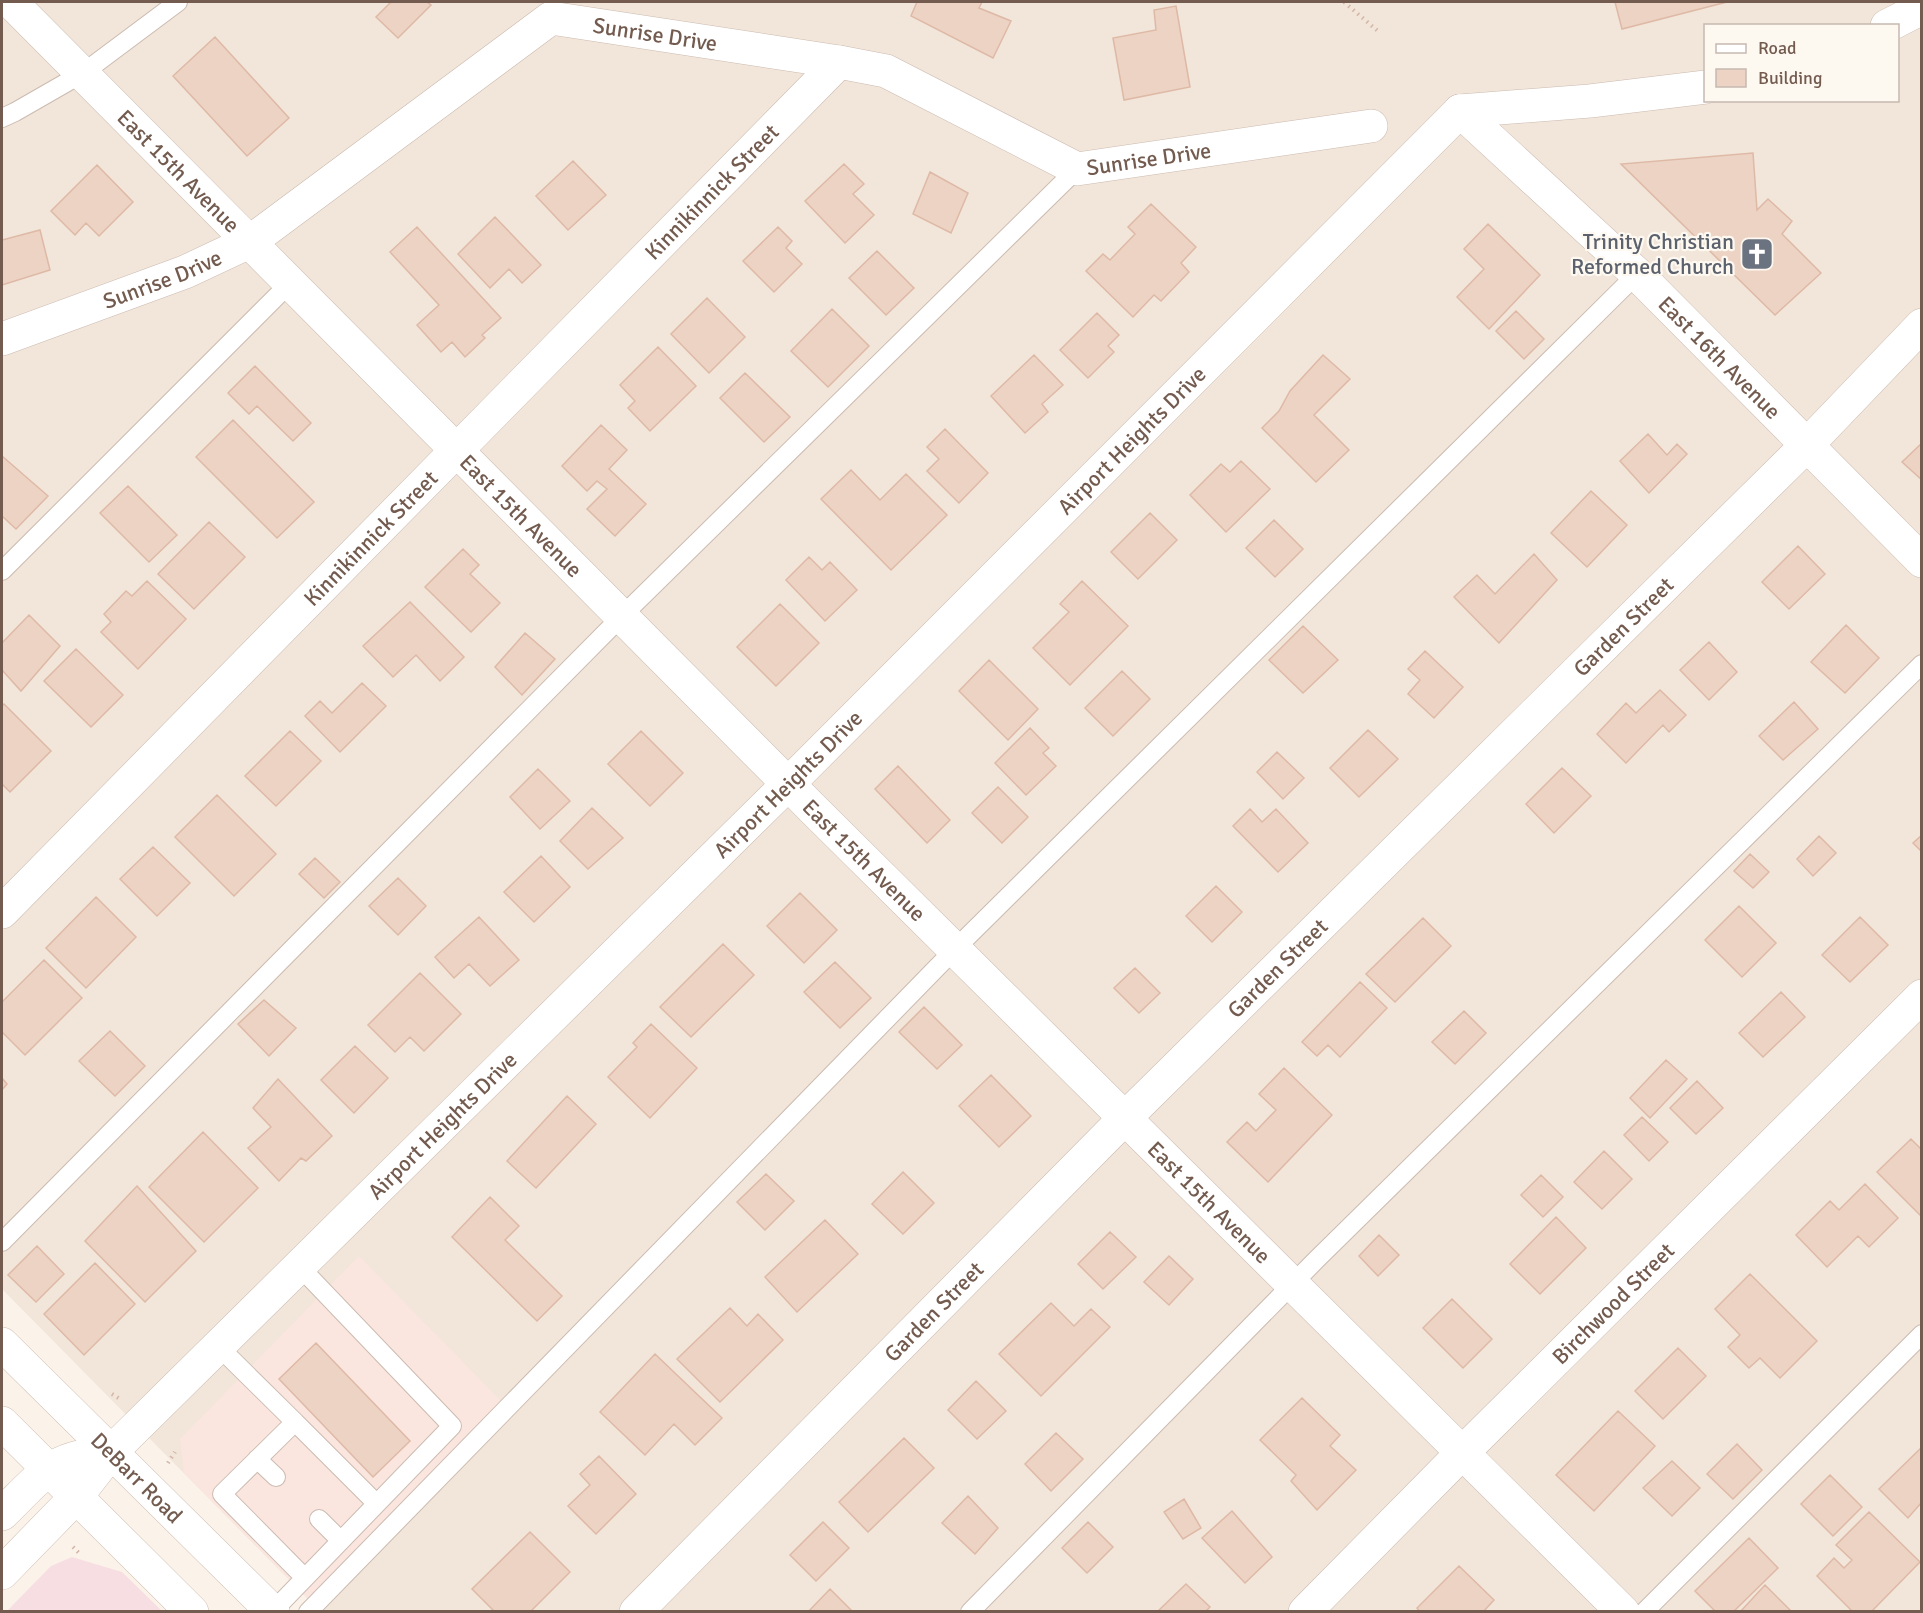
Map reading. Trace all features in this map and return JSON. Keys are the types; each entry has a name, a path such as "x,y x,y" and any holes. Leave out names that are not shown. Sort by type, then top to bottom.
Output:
{"street":[{"name":"East 15th Avenue","path":"11,2 788,784 1623,1611"},
{"path":"1891,24 1922,8"},
{"name":"Sunrise Drive","path":"2,339 185,272 251,241 551,18 886,71 1077,169 1371,126"},
{"name":"Kinnikinnick Street","path":"2,912 839,62"},
{"path":"1460,111 1590,101 1704,87"},
{"name":"East 16th Avenue","path":"1460,111 1637,274 1922,561"},
{"name":"Airport Heights Drive","path":"2,1573 76,1497 111,1452 788,784 1460,111"},
{"name":"Garden Street","path":"636,1611 1125,1118 1806,446 1922,326"},
{"name":"Birchwood Street","path":"1305,1611 1922,996"},
{"name":"DeBarr Road","path":"2,1344 273,1611"},
{"path":"2,1423 192,1611"},
{"path":"2,1514 48,1469 69,1459 88,1454 111,1452"}],"lane":[{"path":"2,118 83,73 178,2"},
{"path":"2,1242 622,616 1077,169"},
{"path":"308,1611 955,949 1637,274"},
{"path":"2,571 291,282"},
{"path":"970,1611 1292,1284 1922,664"},
{"path":"273,1611 452,1426 299,1266"},
{"path":"1644,1611 1922,1334"},
{"path":"219,1347 376,1503"},
{"path":"295,1422 222,1494 305,1578"},
{"path":"257,1459 276,1477"},
{"path":"319,1519 340,1540"}],"path":[{"path":"1344,2 1379,32"}],"shaded area":[{"path":"2,2 1921,2 1921,1611 323,1612 2,1289"},
{"path":"359,1256 501,1401 310,1601 184,1473 180,1439"},
{"path":"72,1557 122,1572 162,1611 7,1611 51,1566"}],"building":[{"path":"391,2 427,2 431,5 398,38 376,17"},
{"path":"917,2 982,2 979,8 1011,21 993,58 911,16"},
{"path":"1615,2 1727,2 1622,29"},
{"path":"1176,6 1190,87 1124,100 1113,38 1156,30 1154,10"},
{"path":"215,37 289,118 247,156 173,76"},
{"name":"Trinity Christian Reformed Church","path":"1753,153 1757,210 1768,199 1792,221 1782,234 1821,273 1775,315 1621,164"},
{"path":"573,161 606,195 568,230 536,196"},
{"path":"844,164 864,184 853,194 874,215 845,243 805,201"},
{"path":"97,165 133,202 99,236 86,223 75,235 51,211"},
{"path":"930,172 968,193 951,233 913,214"},
{"path":"1151,204 1196,247 1181,263 1189,272 1161,301 1154,295 1133,317 1086,271 1103,254 1110,260 1135,234 1128,227"},
{"path":"495,217 541,265 522,283 509,269 490,288 458,254"},
{"path":"1488,224 1540,275 1489,329 1457,297 1484,269 1464,249"},
{"path":"417,227 501,318 482,335 485,338 465,357 452,342 441,352 417,325 439,305 390,252"},
{"path":"778,227 792,241 786,248 802,264 774,292 743,261"},
{"path":"40,230 50,270 2,285 2,240"},
{"path":"877,251 914,288 886,315 849,278"},
{"path":"707,298 745,337 709,373 671,334"},
{"path":"832,309 869,346 828,387 791,351"},
{"path":"1516,311 1544,339 1524,359 1496,331"},
{"path":"1097,313 1119,335 1108,346 1114,352 1088,378 1060,350"},
{"path":"658,347 696,386 650,431 628,408 635,401 620,385"},
{"path":"1034,355 1063,385 1042,404 1048,412 1025,433 991,396"},
{"path":"1323,355 1350,379 1314,415 1349,450 1316,482 1262,428 1279,411 1290,391"},
{"path":"255,366 311,423 293,441 257,406 249,414 228,393"},
{"path":"745,373 790,417 764,442 720,398"},
{"path":"233,420 314,502 277,538 196,457"},
{"path":"601,425 627,450 609,469 646,504 615,536 587,509 607,489 597,481 587,491 562,466"},
{"path":"945,429 988,473 959,503 927,471 939,459 927,447"},
{"path":"1648,434 1667,455 1677,444 1687,454 1649,493 1620,461"},
{"path":"1922,443 1922,480 1902,462"},
{"path":"2,456 48,496 16,529 2,516"},
{"path":"1241,461 1270,489 1226,532 1190,495 1221,464 1230,472"},
{"path":"851,470 880,500 906,474 947,515 891,570 821,499"},
{"path":"128,486 177,535 149,562 100,513"},
{"path":"1591,491 1627,525 1587,567 1551,533"},
{"path":"1150,513 1177,540 1138,579 1111,552"},
{"path":"1274,520 1303,549 1275,577 1246,548"},
{"path":"209,522 245,557 194,609 158,574"},
{"path":"1798,546 1825,574 1789,609 1762,582"},
{"path":"463,549 479,565 470,574 500,603 471,632 425,587"},
{"path":"1534,554 1557,580 1499,643 1454,597 1477,575 1495,594"},
{"path":"809,557 822,570 830,562 857,590 825,621 786,580"},
{"path":"147,581 186,619 138,669 101,632 111,622 104,614 126,591 132,596"},
{"path":"1082,581 1128,626 1070,685 1033,648 1069,612 1060,604"},
{"path":"410,602 464,657 440,681 416,655 393,677 363,646"},
{"path":"780,604 819,643 776,686 737,647"},
{"path":"29,615 60,646 21,691 2,670 2,643"},
{"path":"1846,625 1879,658 1845,693 1811,662"},
{"path":"1303,626 1338,660 1303,693 1269,660"},
{"path":"525,633 555,659 522,695 495,667"},
{"path":"1709,642 1737,672 1709,700 1680,670"},
{"path":"76,649 123,695 91,727 44,681"},
{"path":"1425,651 1463,687 1434,718 1408,694 1420,680 1408,669"},
{"path":"989,660 1038,709 1008,740 959,691"},
{"path":"1122,671 1150,699 1113,736 1085,708"},
{"path":"362,683 386,706 340,752 305,716 320,701 332,713"},
{"path":"1660,690 1686,715 1669,732 1663,725 1626,763 1597,734 1626,703 1636,713"},
{"path":"1794,702 1818,729 1783,760 1759,736"},
{"path":"4,704 51,751 10,792 2,784 2,706"},
{"path":"1030,728 1049,748 1043,753 1056,766 1026,795 995,763"},
{"path":"1368,730 1398,759 1359,797 1330,768"},
{"path":"290,731 321,761 276,806 245,776"},
{"path":"641,731 683,773 650,806 608,764"},
{"path":"1277,752 1304,778 1283,799 1257,772"},
{"path":"898,766 950,820 927,843 875,789"},
{"path":"1562,768 1591,796 1554,833 1526,804"},
{"path":"538,769 570,801 540,829 510,797"},
{"path":"998,787 1028,817 1002,843 972,813"},
{"path":"217,795 276,854 234,896 175,837"},
{"path":"592,808 623,838 588,869 560,841"},
{"path":"1250,809 1262,822 1276,809 1308,843 1278,872 1233,826"},
{"path":"1922,835 1922,852 1913,843"},
{"path":"1819,836 1836,853 1813,876 1797,859"},
{"path":"153,847 190,883 157,916 120,879"},
{"path":"1750,854 1769,872 1753,888 1734,871"},
{"path":"541,856 570,887 534,922 504,892"},
{"path":"315,858 340,882 324,898 299,874"},
{"path":"398,878 426,906 398,935 369,906"},
{"path":"1216,886 1242,912 1212,942 1186,916"},
{"path":"800,893 837,930 804,963 767,926"},
{"path":"96,897 136,937 86,988 46,948"},
{"path":"1739,906 1776,943 1742,977 1705,940"},
{"path":"479,917 519,960 490,986 469,964 454,978 435,957"},
{"path":"1860,917 1888,945 1850,982 1822,955"},
{"path":"1423,918 1451,946 1395,1002 1366,974"},
{"path":"723,944 754,975 691,1037 660,1007"},
{"path":"44,960 82,998 25,1055 2,1032 2,1002"},
{"path":"835,962 871,998 840,1028 804,992"},
{"path":"1135,968 1160,993 1139,1013 1114,988"},
{"path":"420,973 461,1014 424,1051 410,1037 395,1052 368,1025"},
{"path":"1360,982 1387,1008 1340,1057 1328,1045 1317,1056 1302,1042"},
{"path":"1781,992 1805,1017 1763,1057 1739,1033"},
{"path":"264,1000 296,1028 269,1056 238,1024"},
{"path":"924,1007 962,1045 937,1069 899,1032"},
{"path":"1464,1011 1486,1033 1455,1064 1432,1042"},
{"path":"651,1024 697,1068 650,1118 608,1077 637,1047 633,1043"},
{"path":"110,1031 145,1066 115,1096 79,1061"},
{"path":"355,1046 388,1078 354,1113 321,1080"},
{"path":"1666,1060 1687,1079 1650,1118 1630,1098"},
{"path":"1284,1068 1332,1115 1268,1182 1227,1142 1247,1122 1256,1131 1276,1110 1259,1094"},
{"path":"991,1075 1031,1116 999,1147 959,1106"},
{"path":"2,1078 7,1084 2,1090"},
{"path":"278,1079 332,1136 306,1161 301,1158 279,1181 248,1148 271,1127 253,1108"},
{"path":"1697,1081 1723,1108 1696,1134 1670,1108"},
{"path":"567,1096 596,1124 536,1188 507,1161"},
{"path":"1642,1117 1668,1142 1649,1161 1624,1135"},
{"path":"203,1132 258,1188 204,1242 149,1187"},
{"path":"1911,1139 1922,1150 1922,1217 1877,1172"},
{"path":"1604,1151 1632,1179 1602,1209 1574,1182"},
{"path":"903,1172 934,1203 903,1234 872,1204"},
{"path":"766,1174 794,1201 765,1230 737,1202"},
{"path":"1541,1175 1563,1197 1543,1217 1521,1195"},
{"path":"1865,1184 1898,1218 1869,1247 1858,1236 1827,1267 1796,1235 1830,1201 1839,1210"},
{"path":"137,1186 196,1251 145,1302 85,1241"},
{"path":"490,1197 519,1226 505,1240 562,1296 537,1321 452,1237"},
{"path":"1556,1217 1586,1248 1540,1294 1510,1264"},
{"path":"825,1220 858,1254 797,1312 765,1277"},
{"path":"1110,1232 1136,1257 1103,1289 1078,1264"},
{"path":"1379,1235 1399,1255 1378,1276 1359,1256"},
{"path":"37,1246 64,1274 36,1302 8,1275"},
{"path":"1169,1256 1193,1279 1169,1305 1144,1282"},
{"path":"95,1263 135,1304 84,1355 44,1314"},
{"path":"1750,1274 1817,1341 1780,1378 1760,1358 1749,1368 1728,1347 1740,1335 1715,1309"},
{"path":"1452,1299 1492,1339 1463,1368 1423,1328"},
{"path":"1051,1303 1074,1326 1091,1309 1110,1327 1041,1396 999,1354"},
{"path":"730,1308 747,1326 758,1314 783,1340 720,1402 677,1359"},
{"path":"316,1343 410,1441 373,1477 279,1379"},
{"path":"1678,1348 1706,1376 1663,1419 1635,1391"},
{"path":"655,1354 722,1418 695,1445 674,1424 645,1455 600,1412"},
{"path":"976,1381 1006,1411 977,1439 948,1410"},
{"path":"1302,1398 1340,1435 1330,1446 1356,1470 1317,1510 1291,1481 1296,1475 1260,1440"},
{"path":"1618,1411 1655,1446 1594,1511 1556,1475"},
{"path":"1056,1433 1083,1459 1051,1491 1025,1464"},
{"path":"904,1438 934,1468 868,1532 839,1502"},
{"path":"1737,1444 1762,1470 1733,1499 1707,1474"},
{"path":"1922,1447 1922,1502 1908,1518 1879,1489"},
{"path":"599,1456 636,1494 596,1534 568,1506 590,1485 580,1474"},
{"path":"1672,1461 1700,1488 1672,1516 1643,1488"},
{"path":"1830,1475 1862,1507 1833,1536 1801,1504"},
{"path":"968,1496 998,1528 975,1554 942,1523"},
{"path":"1184,1499 1201,1528 1183,1539 1164,1512"},
{"path":"1232,1511 1272,1557 1245,1583 1202,1538"},
{"path":"1869,1512 1920,1562 1871,1612 1853,1612 1817,1576 1834,1558 1844,1568 1852,1560 1836,1545"},
{"path":"823,1522 849,1548 816,1581 790,1555"},
{"path":"1088,1522 1113,1547 1087,1573 1062,1548"},
{"path":"530,1532 570,1572 530,1612 495,1612 472,1589"},
{"path":"1749,1538 1778,1568 1733,1612 1716,1612 1695,1591"},
{"path":"1459,1566 1494,1600 1483,1612 1420,1612 1417,1608"},
{"path":"1186,1584 1210,1607 1205,1612 1157,1612"},
{"path":"1765,1585 1792,1612 1740,1612"},
{"path":"830,1589 853,1612 808,1612"}],"place":[{"name":"Trinity Christian Reformed Church","path":"1757,254"}]}
